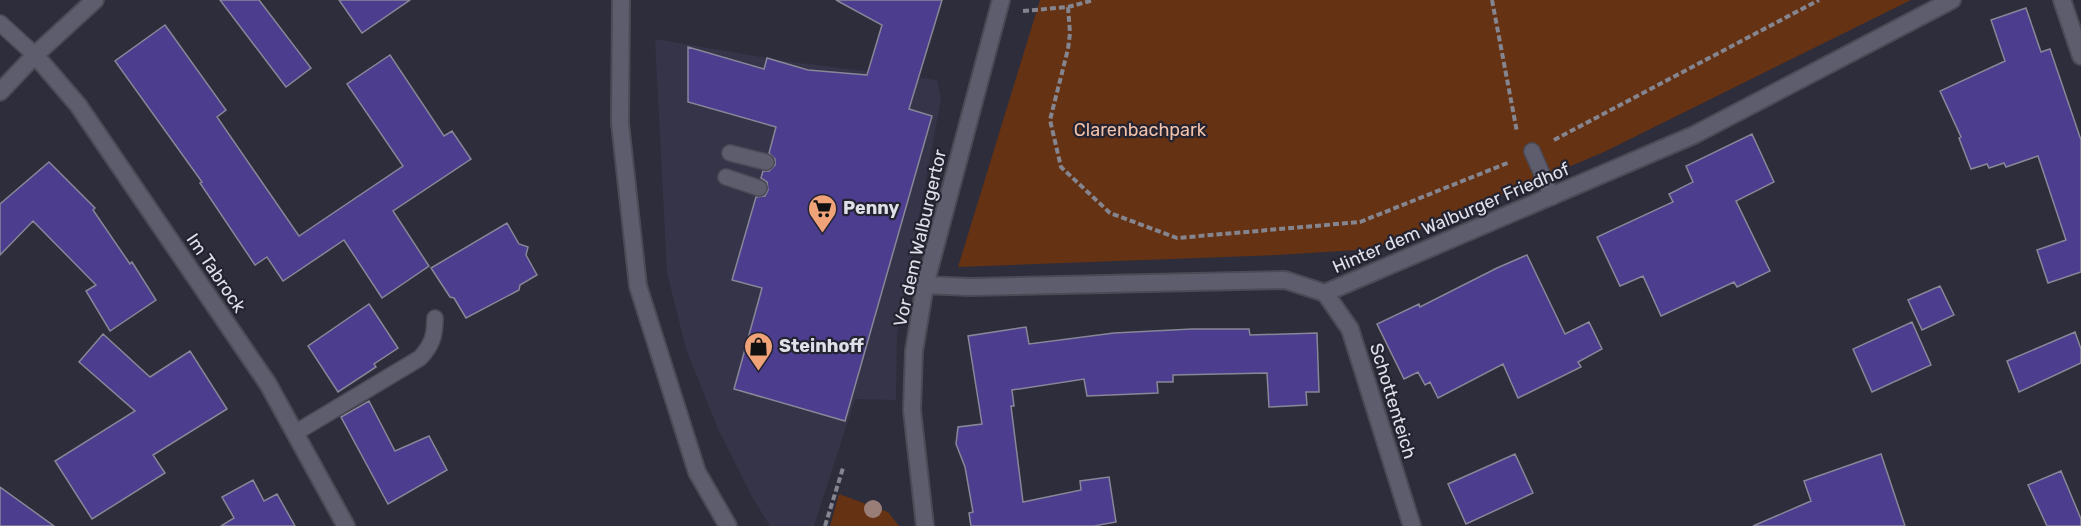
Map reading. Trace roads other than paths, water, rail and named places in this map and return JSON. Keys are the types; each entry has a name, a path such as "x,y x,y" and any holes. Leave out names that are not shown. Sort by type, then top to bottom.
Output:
{"street":[{"path":"0,92 35,55 94,0"},
{"path":"621,0 620,123 638,286 697,472 728,526"},
{"name":"Hinter dem Walburger Friedhof","path":"924,285 970,287 1285,280 1325,293 1694,135 1952,0"},
{"path":"2062,0 2081,56"},
{"name":"Vor dem Walburgertor","path":"925,526 912,410 914,351 924,285 1000,3"},
{"name":"Im Tabrock","path":"35,55 78,105 268,384 346,526"},
{"name":"Schottenteich","path":"1325,293 1350,329 1412,526"}],"lane":[{"path":"0,23 35,55"},
{"path":"730,153 766,162"},
{"path":"1527,154 1552,197"},
{"path":"726,177 759,188"},
{"path":"295,433 420,358 430,346 435,333 435,318"}],"place":[{"name":"Penny","path":"822,234"},
{"name":"Steinhoff","path":"758,372"}],"park label":[{"name":"Clarenbachpark","path":"1140,130"}]}
